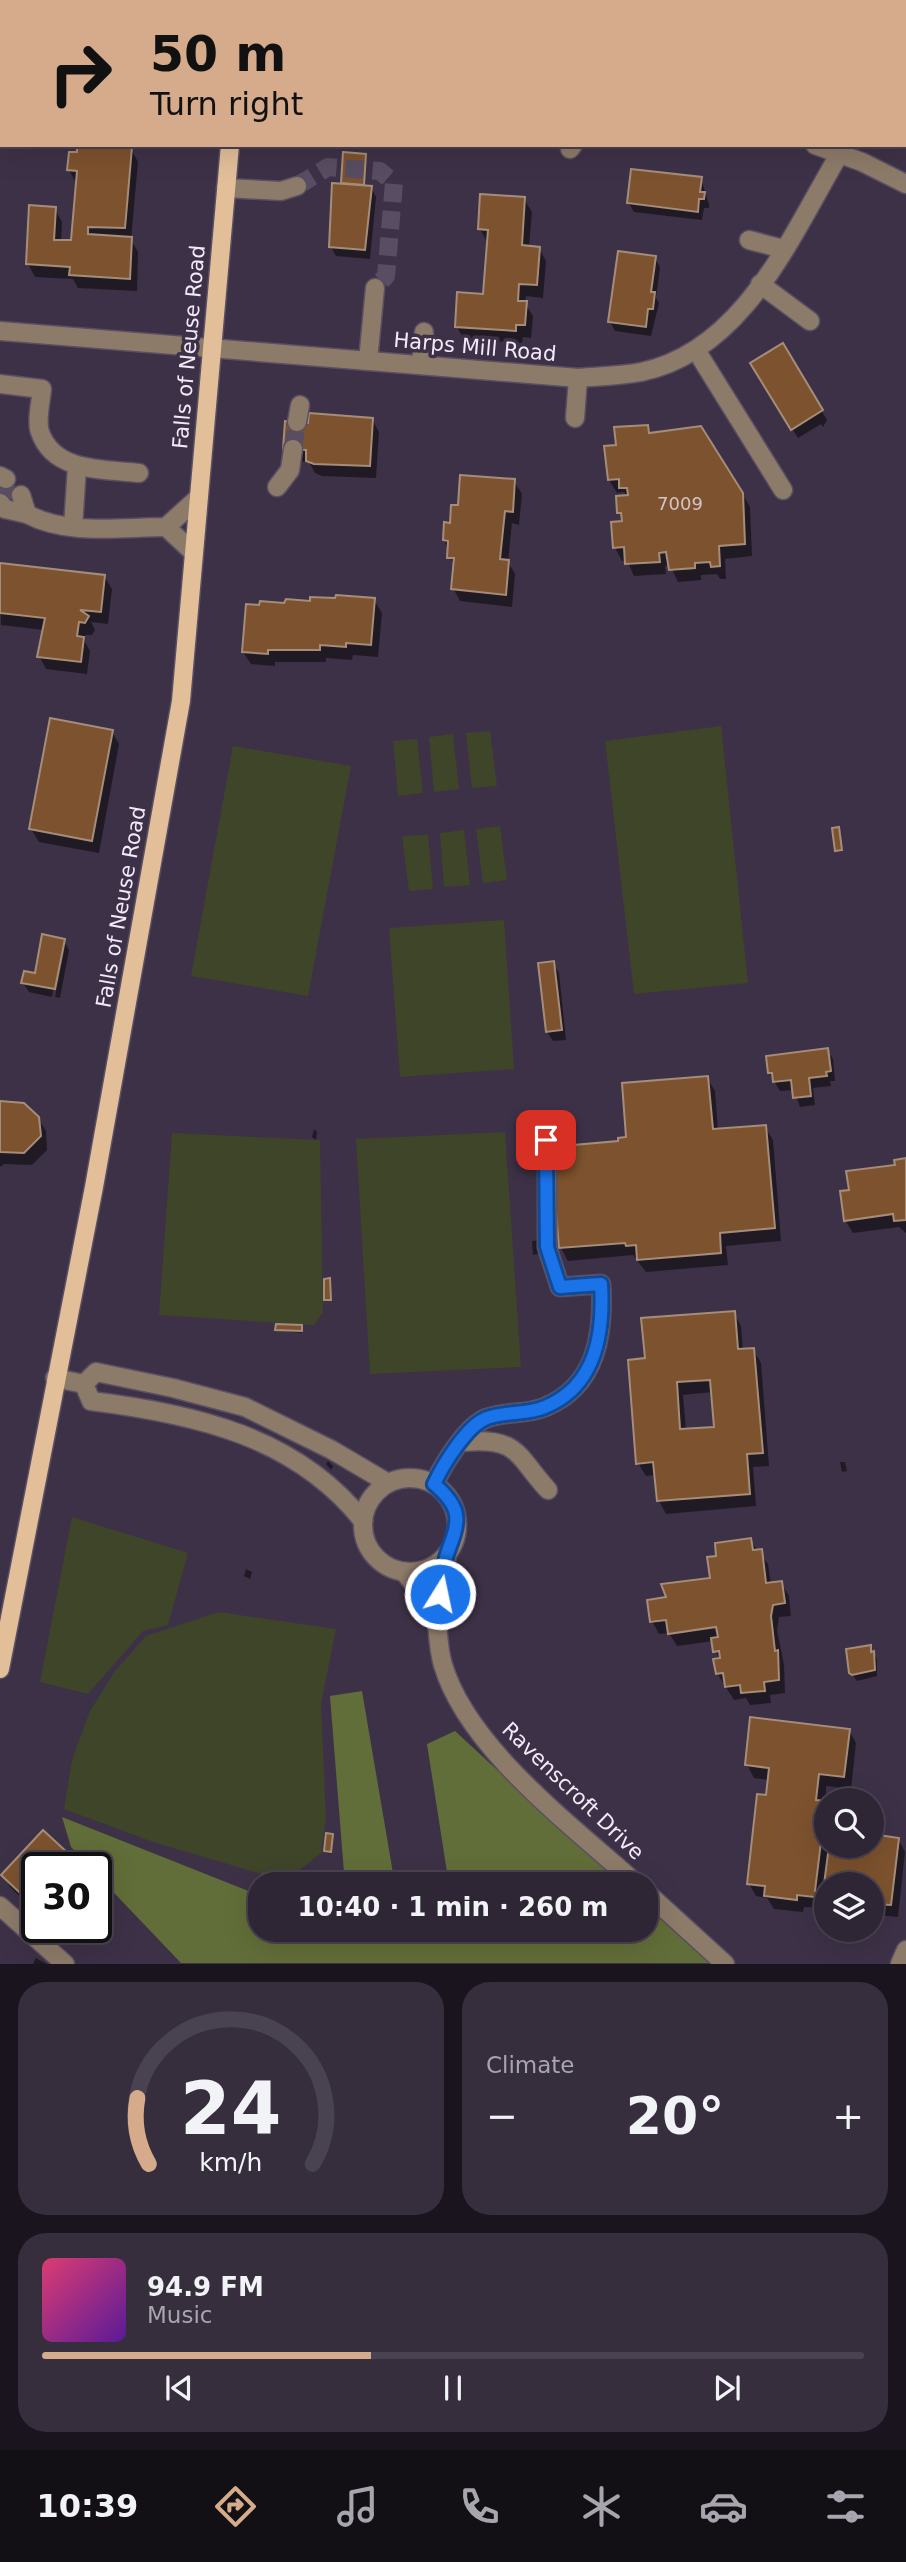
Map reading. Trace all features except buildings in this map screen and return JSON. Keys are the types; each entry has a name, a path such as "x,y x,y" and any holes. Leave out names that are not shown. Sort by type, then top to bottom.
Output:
{"main road":[{"name":"Falls of Neuse Road","path":"0,1669 94,1187 181,701 230,147"}],"street":[{"path":"821,147 906,184"},
{"name":"Harps Mill Road","path":"0,331 578,378 643,372 696,350 732,321 760,285 840,153"},
{"path":"226,188 281,191 297,186"},
{"path":"749,240 783,249"},
{"path":"760,285 810,321"},
{"path":"368,361 375,288"},
{"path":"421,365 425,332"},
{"path":"696,350 782,490"},
{"path":"575,418 578,378"},
{"path":"0,384 42,389 39,431 53,452 78,467 139,473"},
{"path":"277,487 290,470 293,449"},
{"path":"73,527 78,467"},
{"path":"12,499 5,509 27,514 55,527 166,527 198,498"},
{"path":"166,527 194,553"},
{"path":"363,1521 371,1499 388,1483 403,1478 434,1484 446,1461 474,1425 488,1418 547,1406 570,1391 591,1365 600,1338 601,1284 560,1287 547,1247 547,1124"},
{"path":"85,1384 96,1372 192,1392 245,1408 314,1441 388,1483"},
{"path":"55,1378 85,1384"},
{"path":"85,1384 91,1401 206,1422 252,1437 301,1462 342,1495 363,1521 369,1549 390,1567 404,1572 420,1571 447,1556"},
{"path":"301,1462 314,1441"},
{"path":"463,1442 491,1441 515,1450 548,1490"},
{"name":"Ravenscroft Drive","path":"434,1484 450,1502 458,1524 455,1540 447,1556 436,1612 442,1664 459,1704 476,1728 530,1787 624,1872"},
{"path":"404,1572 436,1612"},
{"name":"Ravenscroft Drive","path":"658,1903 725,1964"},
{"path":"0,1906 65,1964"},
{"path":"900,1964 906,1950"}],"green space":[{"path":"721,726 748,983 634,994 605,741"},
{"path":"490,731 497,786 472,788 466,733"},
{"path":"453,734 459,789 434,792 429,737"},
{"path":"417,739 423,793 398,796 393,741"},
{"path":"233,746 351,766 308,996 191,976"},
{"path":"500,826 507,880 483,883 476,829"},
{"path":"464,830 470,885 444,887 440,833"},
{"path":"428,835 433,889 409,891 402,836"},
{"path":"504,920 514,1069 400,1077 389,928"},
{"path":"505,1132 521,1367 370,1374 356,1139"},
{"path":"172,1133 320,1140 323,1312 314,1325 159,1315"},
{"path":"72,1517 188,1553 168,1625 143,1631 88,1694 40,1682"},
{"path":"219,1612 336,1629 321,1704 326,1817 321,1853 297,1872 255,1872 156,1843 64,1809 72,1760 90,1711 115,1671 146,1636"},
{"path":"362,1691 393,1872 344,1872 330,1696"},
{"path":"455,1731 608,1872 447,1872 427,1744"},
{"path":"62,1817 248,1891 248,1942 658,1942 658,1917 709,1963 181,1963 112,1891 112,1852 76,1852 71,1847"}],"tunnel":[{"path":"297,186 328,167 380,171 394,183 386,276 375,288"},
{"path":"293,449 297,422"},
{"path":"1,484 15,499"}],"route":[{"path":"440,1594 447,1554 455,1540 458,1524 446,1494 434,1484 441,1469 474,1425 488,1418 529,1412 547,1406 570,1391 582,1380 591,1365 600,1338 603,1311 601,1284 560,1287 547,1247 546,1140"}]}
